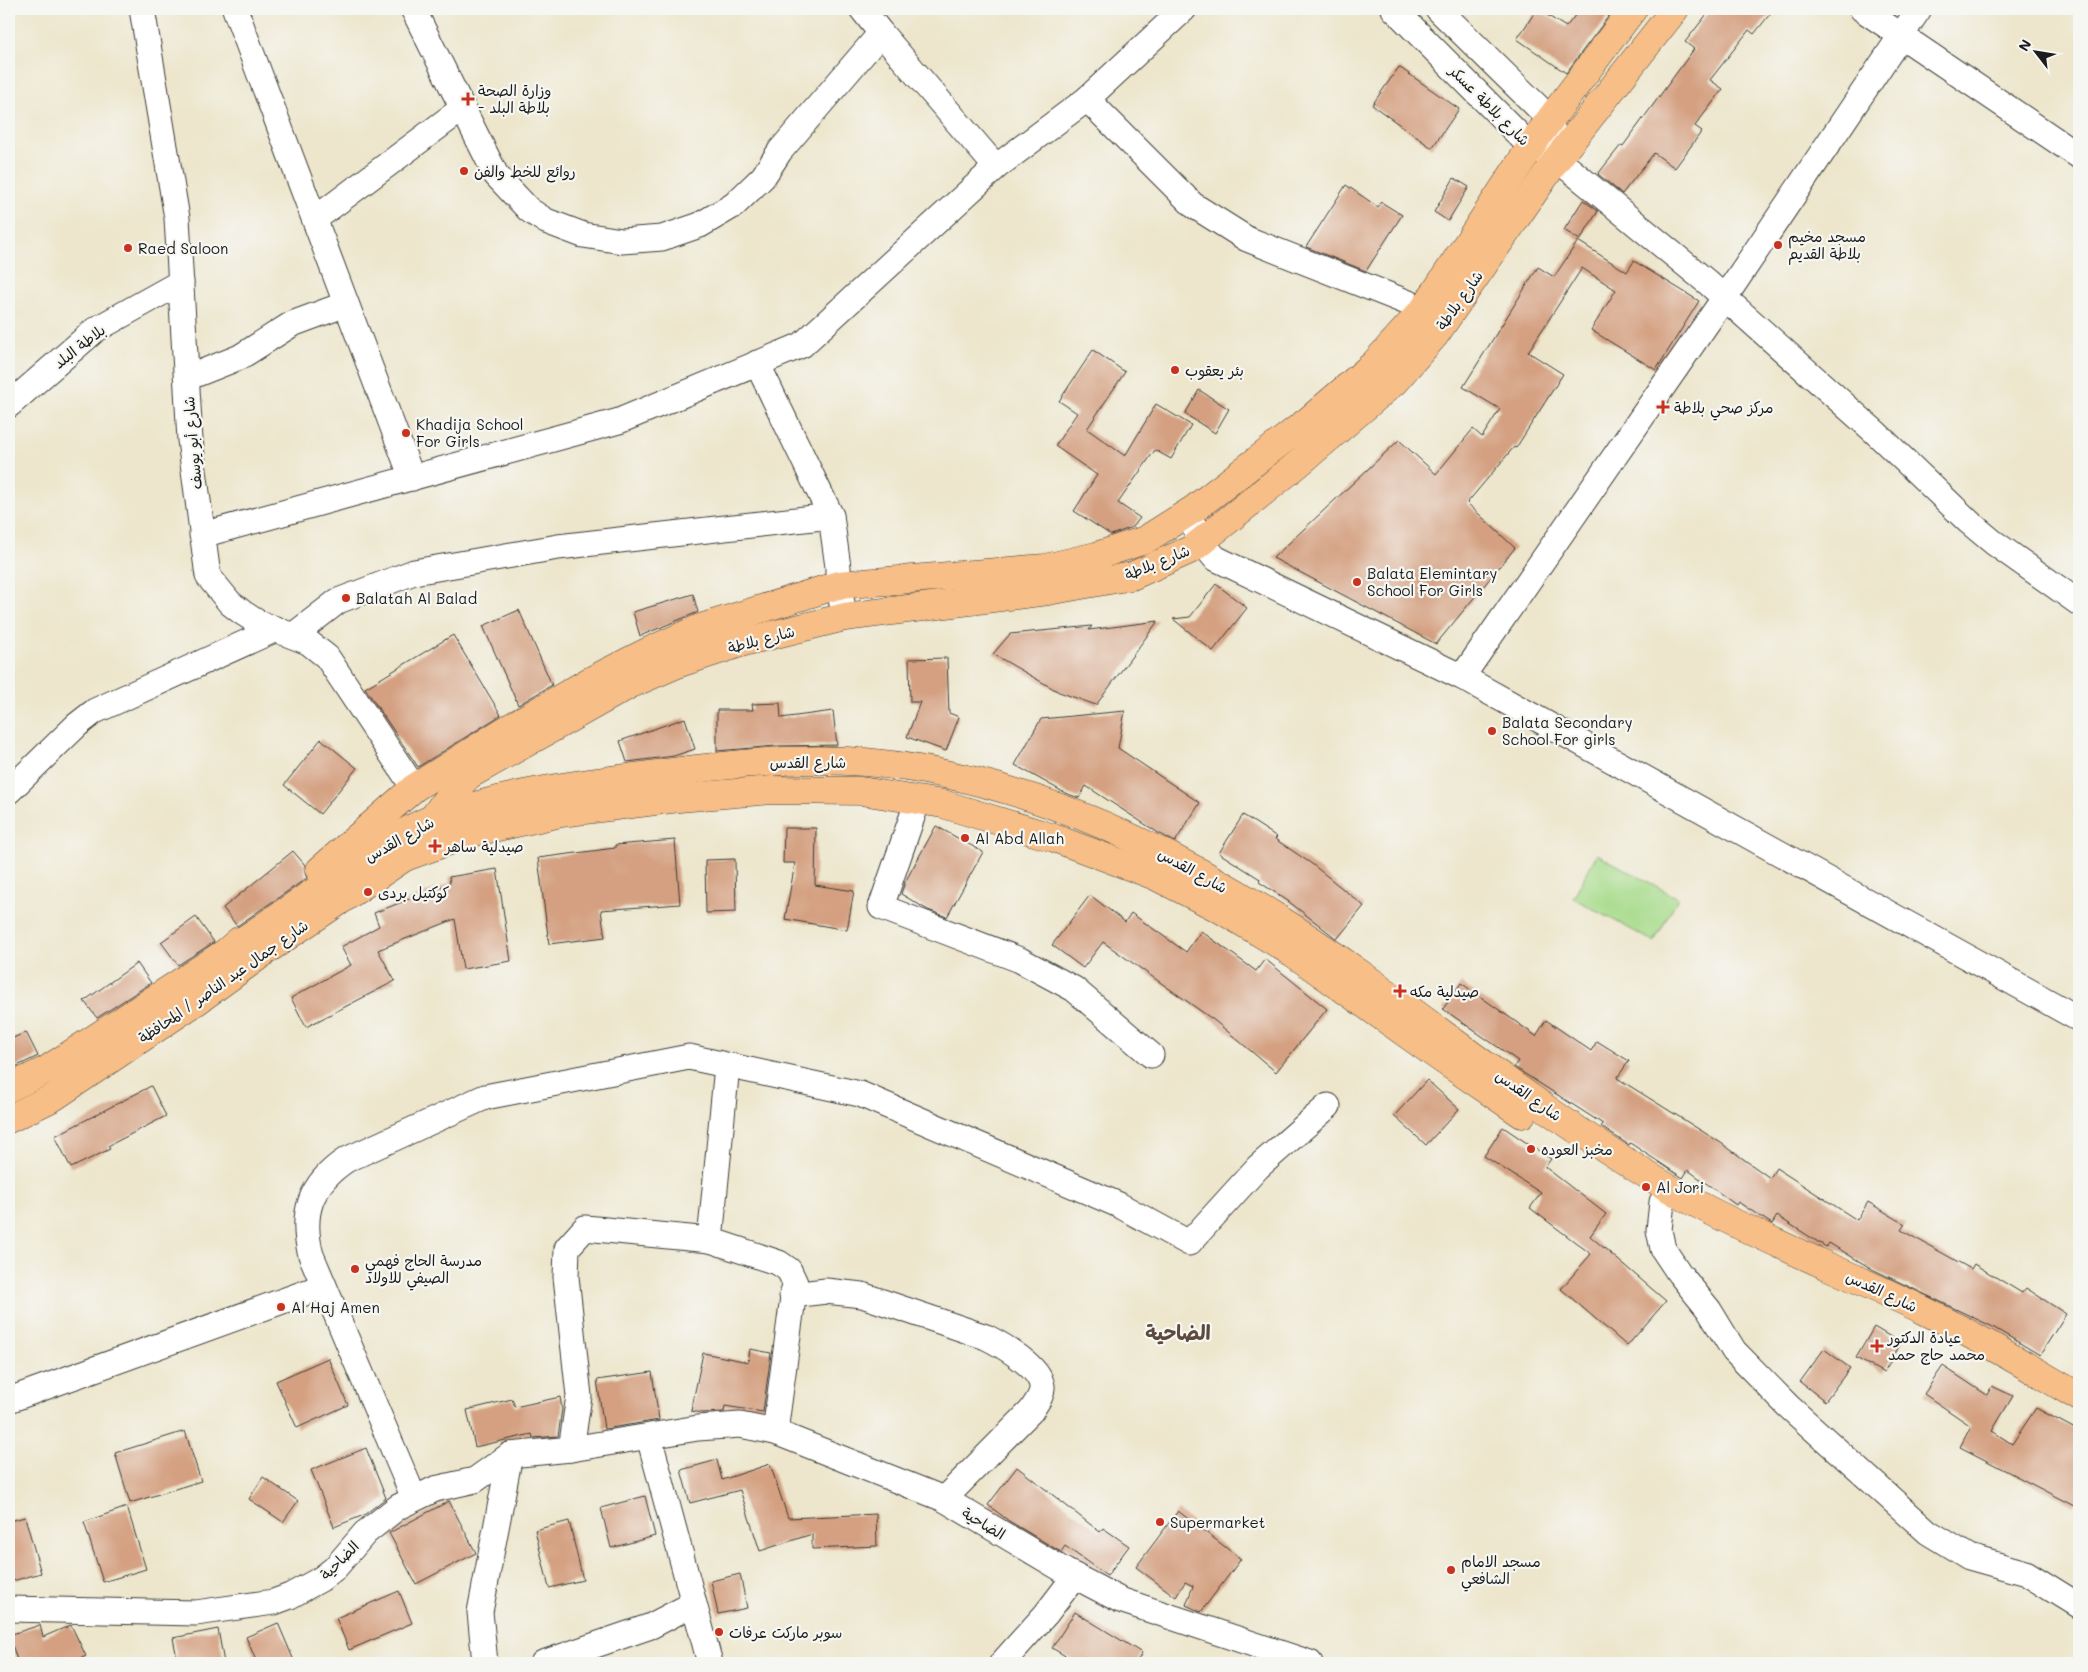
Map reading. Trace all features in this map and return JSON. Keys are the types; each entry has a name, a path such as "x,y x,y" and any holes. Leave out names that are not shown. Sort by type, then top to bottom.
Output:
{"main road":[{"name":"شارع بلاطة","path":"414,788 504,731 588,682 649,650 700,628 838,585 1045,568 1096,556 1145,540 1188,513 1331,401 1374,364 1424,308 1531,147 1633,9"},
{"name":"شارع بلاطة","path":"430,824 446,800 469,775 629,685 680,663 744,642 845,617 1048,591 1132,576 1192,549 1298,464 1394,382 1435,335 1557,159 1675,9"},
{"name":"شارع القدس","path":"225,953 378,848 430,824 482,804 549,789 742,764 810,761 865,762 921,770 971,781 1056,806 1110,827 1173,858 1277,917 1340,959 1506,1080 1616,1156 1699,1205 1923,1310 1988,1344 2079,1397"},
{"name":"شارع جمال عبد الناصر / المحافظة","path":"9,1088 48,1068 225,953 414,788"},
{"name":"شارع القدس","path":"406,857 471,833 561,813 679,798 772,790 862,791 944,804 1054,838 1155,876 1222,910 1293,953 1436,1055 1571,1147 1662,1202 1734,1240 1974,1351 2079,1416"},
{"name":"شارع جمال عبد الناصر / المحافظة","path":"9,1119 62,1092 197,1001 264,952 406,857 430,824"}],"street":[{"name":"شارع أبو يوسف","path":"142,9 178,218 190,440 208,576 218,590 243,613 257,622 308,642 327,657 414,788"},
{"path":"235,9 412,478"},
{"path":"414,9 496,175 529,210 546,221 583,235 622,241 662,238 700,225 734,204 763,177 780,151 881,33"},
{"path":"862,9 996,167"},
{"path":"202,535 619,421 802,345 996,167 1087,99 1184,9"},
{"name":"شارع بلاطة عسكر","path":"1394,9 1531,147 1557,159"},
{"path":"1438,9 1551,120"},
{"path":"1862,9 2079,156"},
{"path":"1462,677 1725,297 1919,9"},
{"path":"1087,99 1193,205 1247,240 1424,308"},
{"path":"315,220 463,108"},
{"name":"شارع بلاطة عسكر","path":"1551,120 1557,159"},
{"path":"1557,159 1725,297 1875,432 1969,522 1993,542 2079,603"},
{"name":"بلاطة البلد","path":"9,404 95,330 181,282"},
{"path":"187,378 240,357 292,324 346,304"},
{"path":"757,363 831,516 838,567 838,585 845,617"},
{"path":"1188,513 1201,541 1215,558 1232,568 1462,677 2079,1019"},
{"path":"9,791 77,725 95,711 285,632 338,601 414,572 558,547 831,516"},
{"path":"918,800 881,907 1020,960 1074,990 1151,1054"},
{"path":"414,1498 324,1286 307,1239 307,1212 317,1187 334,1167 486,1097 689,1058 860,1094 1119,1204 1188,1243 1258,1167 1328,1106"},
{"path":"710,1240 727,1066"},
{"path":"1662,1202 1659,1230 1663,1249 1679,1273 1709,1310 1734,1351 1788,1406 1928,1532 1969,1557 2026,1574 2079,1606"},
{"path":"571,1450 579,1396 566,1277 567,1248 585,1228 710,1240 778,1263 789,1270 795,1282 775,1432"},
{"path":"9,1400 324,1286"},
{"path":"792,1296 826,1291 862,1295 986,1337 1004,1346 1035,1372 1042,1386 1040,1398 1031,1411 944,1499"},
{"name":"الضاحية","path":"9,1609 196,1613 274,1602 290,1596 321,1579 381,1519 414,1498 435,1489 475,1480 510,1455 571,1450 698,1428 740,1425 775,1432 944,1499 1120,1600 1281,1659 1310,1663"},
{"path":"649,1437 710,1663"},
{"path":"485,1663 480,1612 510,1455"},
{"path":"1014,1659 1076,1576"},
{"path":"543,1663 651,1626 693,1604"}],"green space":[{"path":"1597,854 1678,898 1654,942 1573,898"}],"building":[{"path":"1537,9 1566,27 1580,9 1614,9 1566,73 1517,39"},
{"path":"1711,9 1774,9 1754,34 1749,30 1710,80 1723,89 1695,126 1702,131 1675,168 1654,153 1622,194 1598,174 1621,145 1623,146 1694,49 1685,42"},
{"path":"1399,67 1459,109 1432,148 1372,105"},
{"path":"1454,178 1469,187 1448,221 1434,212"},
{"path":"1346,185 1378,207 1381,202 1402,215 1366,271 1306,247"},
{"path":"1583,200 1598,211 1580,240 1564,230"},
{"path":"1578,241 1627,272 1634,261 1699,301 1656,370 1591,330 1616,290 1582,268 1528,352 1563,374 1516,448 1514,447 1467,503 1515,548 1436,644 1273,558 1399,440 1436,474 1473,429 1482,437 1500,409 1463,387 1538,267 1554,277"},
{"path":"1093,350 1125,372 1087,429 1125,456 1156,404 1191,425 1171,459 1155,450 1118,503 1140,518 1133,527 1111,535 1074,511 1097,475 1055,446 1077,413 1059,401"},
{"path":"1199,390 1229,409 1215,433 1185,414"},
{"path":"1216,584 1247,608 1213,651 1173,619 1190,617"},
{"path":"693,594 698,612 640,636 633,612"},
{"path":"519,610 552,685 518,705 483,626"},
{"path":"1158,621 1096,705 1059,692 993,654 1010,634 1092,626 1089,630"},
{"path":"453,635 501,715 418,767 365,688"},
{"path":"947,658 949,713 959,717 946,751 907,737 920,702 910,702 909,659"},
{"path":"780,703 781,718 833,711 837,745 775,746 717,751 717,710 753,710 752,704"},
{"path":"1125,711 1118,748 1200,803 1175,842 1086,786 1079,798 1065,793 1015,765 1041,719"},
{"path":"685,718 695,749 674,756 627,762 620,741"},
{"path":"321,739 357,768 320,814 284,785"},
{"path":"1243,815 1277,837 1275,839 1312,864 1364,906 1337,939 1288,901 1259,882 1260,879 1219,853"},
{"path":"936,826 983,852 947,917 928,910 901,894 905,882"},
{"path":"784,828 816,828 815,885 854,891 847,930 785,919 795,863 783,863"},
{"path":"675,840 680,904 601,910 605,937 549,944 538,858 615,848 615,845"},
{"path":"293,851 305,865 307,878 237,926 223,908"},
{"path":"735,859 736,912 706,913 705,860"},
{"path":"497,869 511,961 463,969 455,919 378,950 395,981 306,1027 291,998 351,965 341,947 379,926 374,913 450,883 449,877"},
{"path":"1090,895 1125,922 1131,913 1186,952 1201,931 1256,971 1265,959 1327,1009 1276,1072 1215,1021 1103,942 1083,968 1052,945"},
{"path":"196,917 214,942 178,965 161,942"},
{"path":"137,963 151,983 97,1018 84,1001"},
{"path":"1461,983 1536,1036 1546,1020 1591,1051 1597,1041 1629,1061 1617,1078 1721,1143 1770,1178 1776,1168 1857,1220 1868,1202 1905,1224 1901,1230 1971,1269 1974,1264 2022,1293 2026,1288 2066,1314 2040,1355 1991,1326 1872,1269 1829,1243 1826,1247 1777,1216 1772,1224 1738,1202 1736,1205 1688,1170 1683,1178 1630,1143 1629,1145 1601,1127 1603,1124 1514,1067 1518,1061 1443,1009"},
{"path":"26,1032 38,1056 9,1070 9,1040"},
{"path":"1427,1080 1459,1109 1426,1145 1394,1116"},
{"path":"151,1086 166,1116 108,1146 110,1149 71,1168 55,1136"},
{"path":"1503,1127 1551,1159 1545,1167 1606,1214 1590,1236 1666,1301 1627,1346 1561,1289 1591,1254 1530,1208 1541,1193 1484,1156"},
{"path":"1874,1327 1901,1343 1884,1373 1856,1358"},
{"path":"750,1349 771,1353 763,1412 725,1406 724,1412 702,1413 691,1411 703,1353 748,1362"},
{"path":"1824,1349 1850,1368 1825,1401 1800,1382"},
{"path":"328,1358 348,1405 297,1428 276,1381"},
{"path":"1943,1366 1987,1395 1992,1386 2013,1396 1992,1431 2012,1444 2036,1408 2079,1431 2079,1495 2074,1506 1960,1447 1971,1426 1924,1394"},
{"path":"652,1372 659,1420 604,1429 597,1380"},
{"path":"560,1397 562,1409 558,1436 533,1438 532,1434 475,1447 467,1410 512,1399 515,1407"},
{"path":"185,1431 201,1481 130,1503 115,1453"},
{"path":"366,1448 386,1498 364,1515 334,1527 311,1470"},
{"path":"717,1460 722,1480 770,1464 788,1518 876,1514 877,1546 812,1549 812,1534 760,1551 740,1490 690,1503 681,1470"},
{"path":"1017,1467 1100,1532 1103,1528 1129,1546 1107,1576 1065,1546 1061,1552 1009,1521 988,1505"},
{"path":"263,1477 298,1501 283,1522 249,1499"},
{"path":"645,1496 655,1536 611,1548 601,1508"},
{"path":"449,1501 476,1553 416,1584 389,1533"},
{"path":"127,1507 146,1569 103,1582 84,1522"},
{"path":"1178,1511 1241,1559 1201,1612 1186,1605 1193,1586 1185,1582 1176,1597 1136,1567"},
{"path":"25,1517 41,1573 9,1582 9,1521"},
{"path":"569,1521 583,1580 549,1588 535,1530"},
{"path":"740,1574 747,1608 718,1614 711,1581"},
{"path":"399,1591 412,1623 349,1650 336,1618"},
{"path":"1075,1612 1142,1653 1136,1663 1077,1663 1052,1648"},
{"path":"278,1623 295,1663 257,1663 246,1637"},
{"path":"40,1625 43,1637 71,1625 86,1656 70,1663 18,1663 9,1635"},
{"path":"218,1629 224,1663 178,1663 173,1638"}],"place":[{"name":"وزارة الصحة - بلاطة البلد","path":"468,99"},
{"name":"روائع للخط والفن","path":"464,171"},
{"name":"مسجد مخيم بلاطة القديم","path":"1778,245"},
{"name":"Raed Saloon","path":"128,248"},
{"name":"بئر يعقوب","path":"1175,370"},
{"name":"مركز صحي بلاطة","path":"1663,407"},
{"name":"Khadija School For Girls","path":"406,433"},
{"name":"Balata Elemintary School For Girls","path":"1357,582"},
{"name":"Balatah Al Balad","path":"346,598"},
{"name":"Balata Secondary School For girls","path":"1492,731"},
{"name":"Al Abd Allah","path":"965,838"},
{"name":"صيدلية ساهر","path":"435,846"},
{"name":"كوكتيل بردى","path":"368,892"},
{"name":"صيدلية مكه","path":"1400,991"},
{"name":"مخبز العوده","path":"1531,1149"},
{"name":"Al Jori","path":"1646,1187"},
{"name":"مدرسة الحاج فهمي الصيفي للاولاد","path":"355,1269"},
{"name":"Al Haj Amen","path":"281,1307"},
{"name":"عيادة الدكتور محمد حاج حمد","path":"1877,1346"},
{"name":"Supermarket","path":"1160,1522"},
{"name":"مسجد الامام الشافعي","path":"1451,1570"},
{"name":"سوبر ماركت عرفات","path":"719,1632"}],"district":[{"name":"الضاحية","path":"1178,1332"}]}
